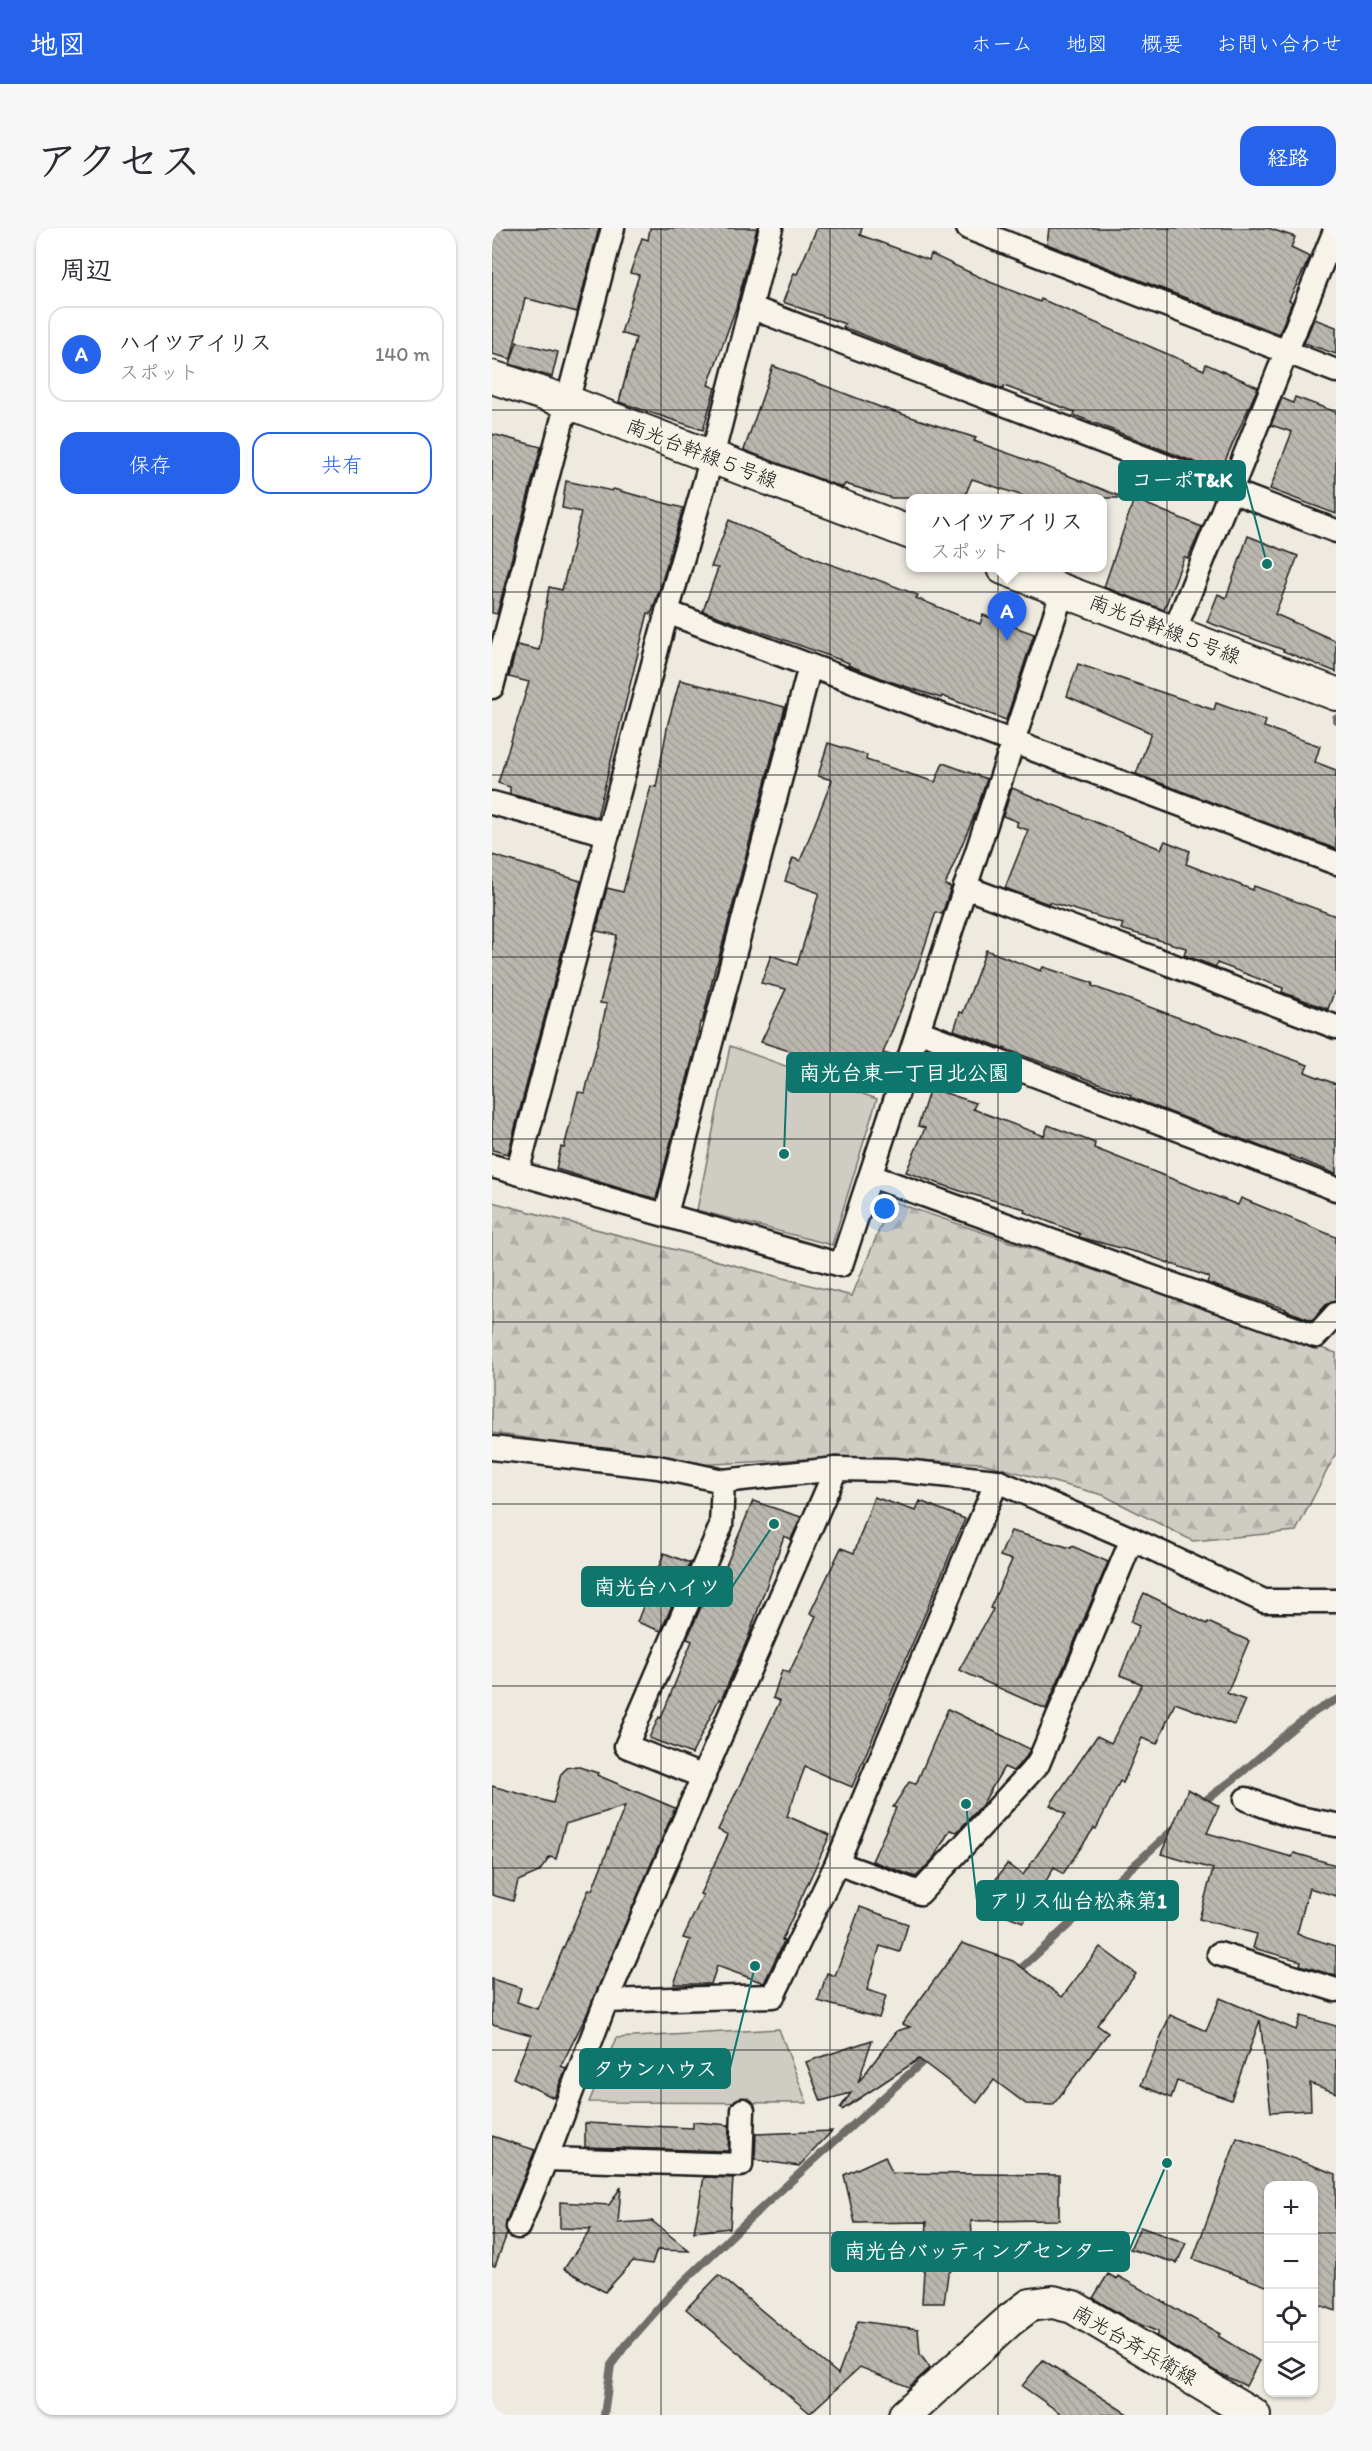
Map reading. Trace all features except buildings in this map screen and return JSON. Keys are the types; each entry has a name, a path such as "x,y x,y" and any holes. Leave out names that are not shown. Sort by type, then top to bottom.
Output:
{"street":[{"path":"492,687 613,228"},
{"path":"517,1173 667,612 712,457 771,228"},
{"path":"968,228 1336,372"},
{"path":"1174,632 1336,228"},
{"path":"750,307 1336,531"},
{"name":"南光台幹線５号線","path":"492,377 568,402 906,531"},
{"name":"南光台幹線５号線","path":"1016,572 1332,692"},
{"path":"492,1166 841,1264 1063,590"},
{"path":"667,612 1336,863"},
{"path":"666,1214 810,666"},
{"path":"492,803 608,834"},
{"path":"965,887 1336,1027"},
{"path":"918,1031 1336,1189"},
{"path":"871,1176 1316,1336 1336,1314"},
{"path":"492,1448 658,1467 723,1481 836,1469 894,1470 997,1481 1132,1539 1264,1601 1336,1601"},
{"path":"518,2227 606,2001 836,1469"},
{"path":"704,1777 626,1746 721,1526 723,1481"},
{"path":"606,2001 773,1996 837,1863 997,1481"},
{"path":"837,1863 920,1893 1022,1782 1038,1764 1132,1539"},
{"path":"1246,1799 1294,1817 1336,1825"},
{"path":"1219,1954 1336,1990"},
{"path":"546,2159 741,2165 743,2110"},
{"name":"南光台斉兵衛線","path":"905,2415 1010,2320 1030,2305 1053,2302 1073,2307 1254,2415"}],"green space":[{"path":"730,1046 877,1099 832,1245 697,1210"},
{"path":"891,1201 1336,1353 1336,1453 1296,1531 1193,1541 1103,1495 981,1463 845,1457 658,1467 532,1439 492,1433 492,1202 852,1296"},
{"path":"779,2029 807,2103 589,2102 616,2038"}],"waterway":[{"path":"1199,1806 1300,1722 1336,1700"},
{"path":"1015,1974 1178,1825"},
{"path":"604,2415 611,2365 671,2294 746,2222 930,2055"}],"place":[{"name":"コーポT&K","path":"1267,564"},
{"name":"ハイツアイリス","path":"1007,641"},
{"name":"南光台東一丁目北公園","path":"784,1154"},
{"name":"南光台ハイツ","path":"774,1524"},
{"name":"アリス仙台松森第1","path":"966,1804"},
{"name":"タウンハウス","path":"755,1966"},
{"name":"南光台バッティングセンター","path":"1167,2163"}]}
